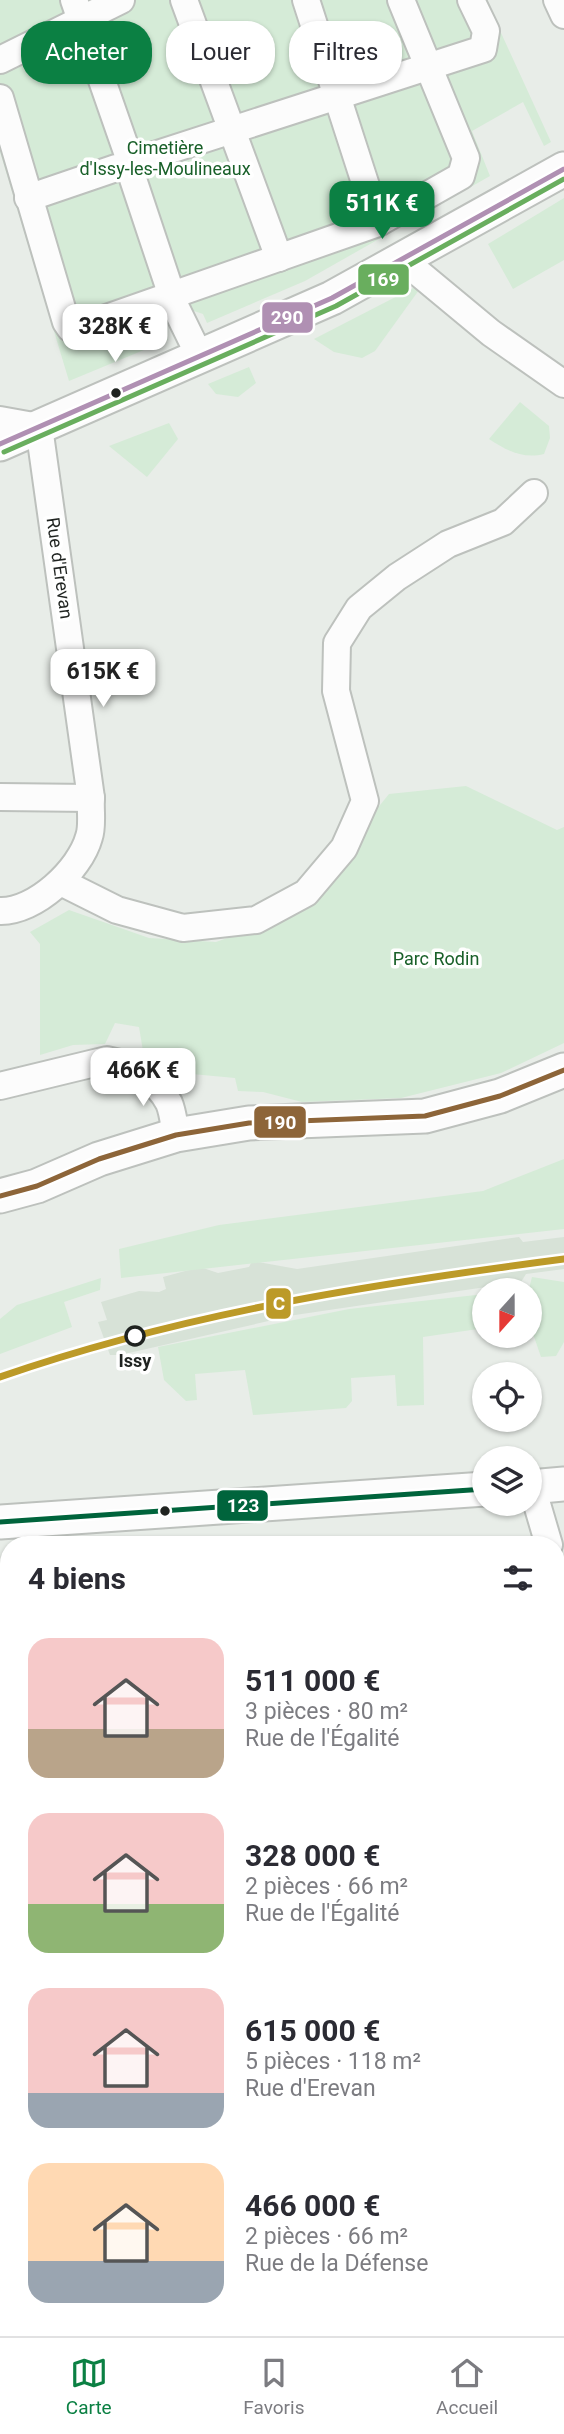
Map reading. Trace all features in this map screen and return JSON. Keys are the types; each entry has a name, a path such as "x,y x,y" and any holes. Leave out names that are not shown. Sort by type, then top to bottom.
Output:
{"main road":[{"path":"0,444 332,298 564,169"},
{"path":"0,1196 37,1186 99,1160 176,1135 249,1123 425,1116 500,1096 564,1070"},
{"path":"0,1522 472,1490"}],"street":[{"path":"0,60 77,10 121,0"},
{"path":"184,0 279,258"},
{"path":"306,0 378,223"},
{"path":"0,98 66,322 70,328 79,328 378,223 456,181 464,170 466,158 401,0"},
{"path":"28,198 231,128 483,48 486,31 471,0"},
{"path":"557,0 564,15"},
{"path":"77,10 172,295 200,357"},
{"path":"403,260 491,333 564,384"},
{"path":"0,421 38,427"},
{"name":"Rue d'Erevan","path":"38,427 91,798 89,838 63,883"},
{"path":"0,911 10,912 63,883 117,910 183,928 256,919 306,893 344,848 365,801 336,691 337,643 359,608 397,577 448,544 503,523 534,493"},
{"path":"0,797 91,798"},
{"path":"0,1086 107,1060 120,1062 151,1082 169,1102 176,1135"},
{"path":"542,1486 548,1536"}],"shaded area":[{"path":"519,1237 523,1242 564,1237 564,1269 526,1274 524,1278 472,1278 472,1289 295,1315 120,1355 110,1355 98,1322 107,1320 101,1302 139,1291 159,1292 166,1289 163,1277 200,1267 218,1273 249,1267 252,1261 297,1269"}],"green space":[{"name":"Cimetière d'Issy-les-Moulineaux","path":"0,0 486,0 551,142 544,146 523,102 472,131 490,176 305,281 207,323 203,314 194,311 168,321 164,331 168,340 69,381 0,152"},
{"path":"564,198 564,260 513,289 488,244"},
{"path":"413,288 419,290 375,351 362,358 334,352 314,339"},
{"path":"249,367 256,383 238,397 216,394 208,384"},
{"path":"520,402 549,426 550,438 544,454 515,453 489,439"},
{"path":"169,423 178,439 147,477 109,446"},
{"name":"Parc Rodin","path":"466,786 557,830 564,827 564,1043 501,1073 401,1098 302,1102 263,1092 238,1091 235,1078 181,1073 177,1085 144,1057 139,1027 115,1023 105,1044 73,1045 40,1055 40,944 30,932 69,910 149,938 216,942 304,911 354,855 376,810 389,794"},
{"path":"564,1159 564,1229 121,1278 119,1249 219,1225 483,1191"},
{"path":"101,1278 100,1290 64,1302 72,1327 0,1354 0,1319 17,1305"},
{"path":"542,1279 564,1282 564,1342 556,1356 541,1357 538,1348 542,1348"},
{"path":"472,1295 472,1330 423,1337 424,1405 397,1406 395,1375 351,1378 352,1401 346,1408 253,1415 245,1370 195,1374 197,1400 186,1401 164,1380 158,1347 349,1309"}],"transit line":[{"name":"290","path":"0,444 332,298 564,169"},
{"name":"169","path":"4,452 336,306 564,179"},
{"name":"190","path":"0,1196 37,1186 99,1159 176,1135 249,1123 425,1116 500,1096 564,1070"},
{"name":"C","path":"0,1377 139,1335 279,1303 564,1259"},
{"name":"123","path":"0,1522 472,1490"}],"place":[{"name":"Issy","path":"135,1336"}]}
